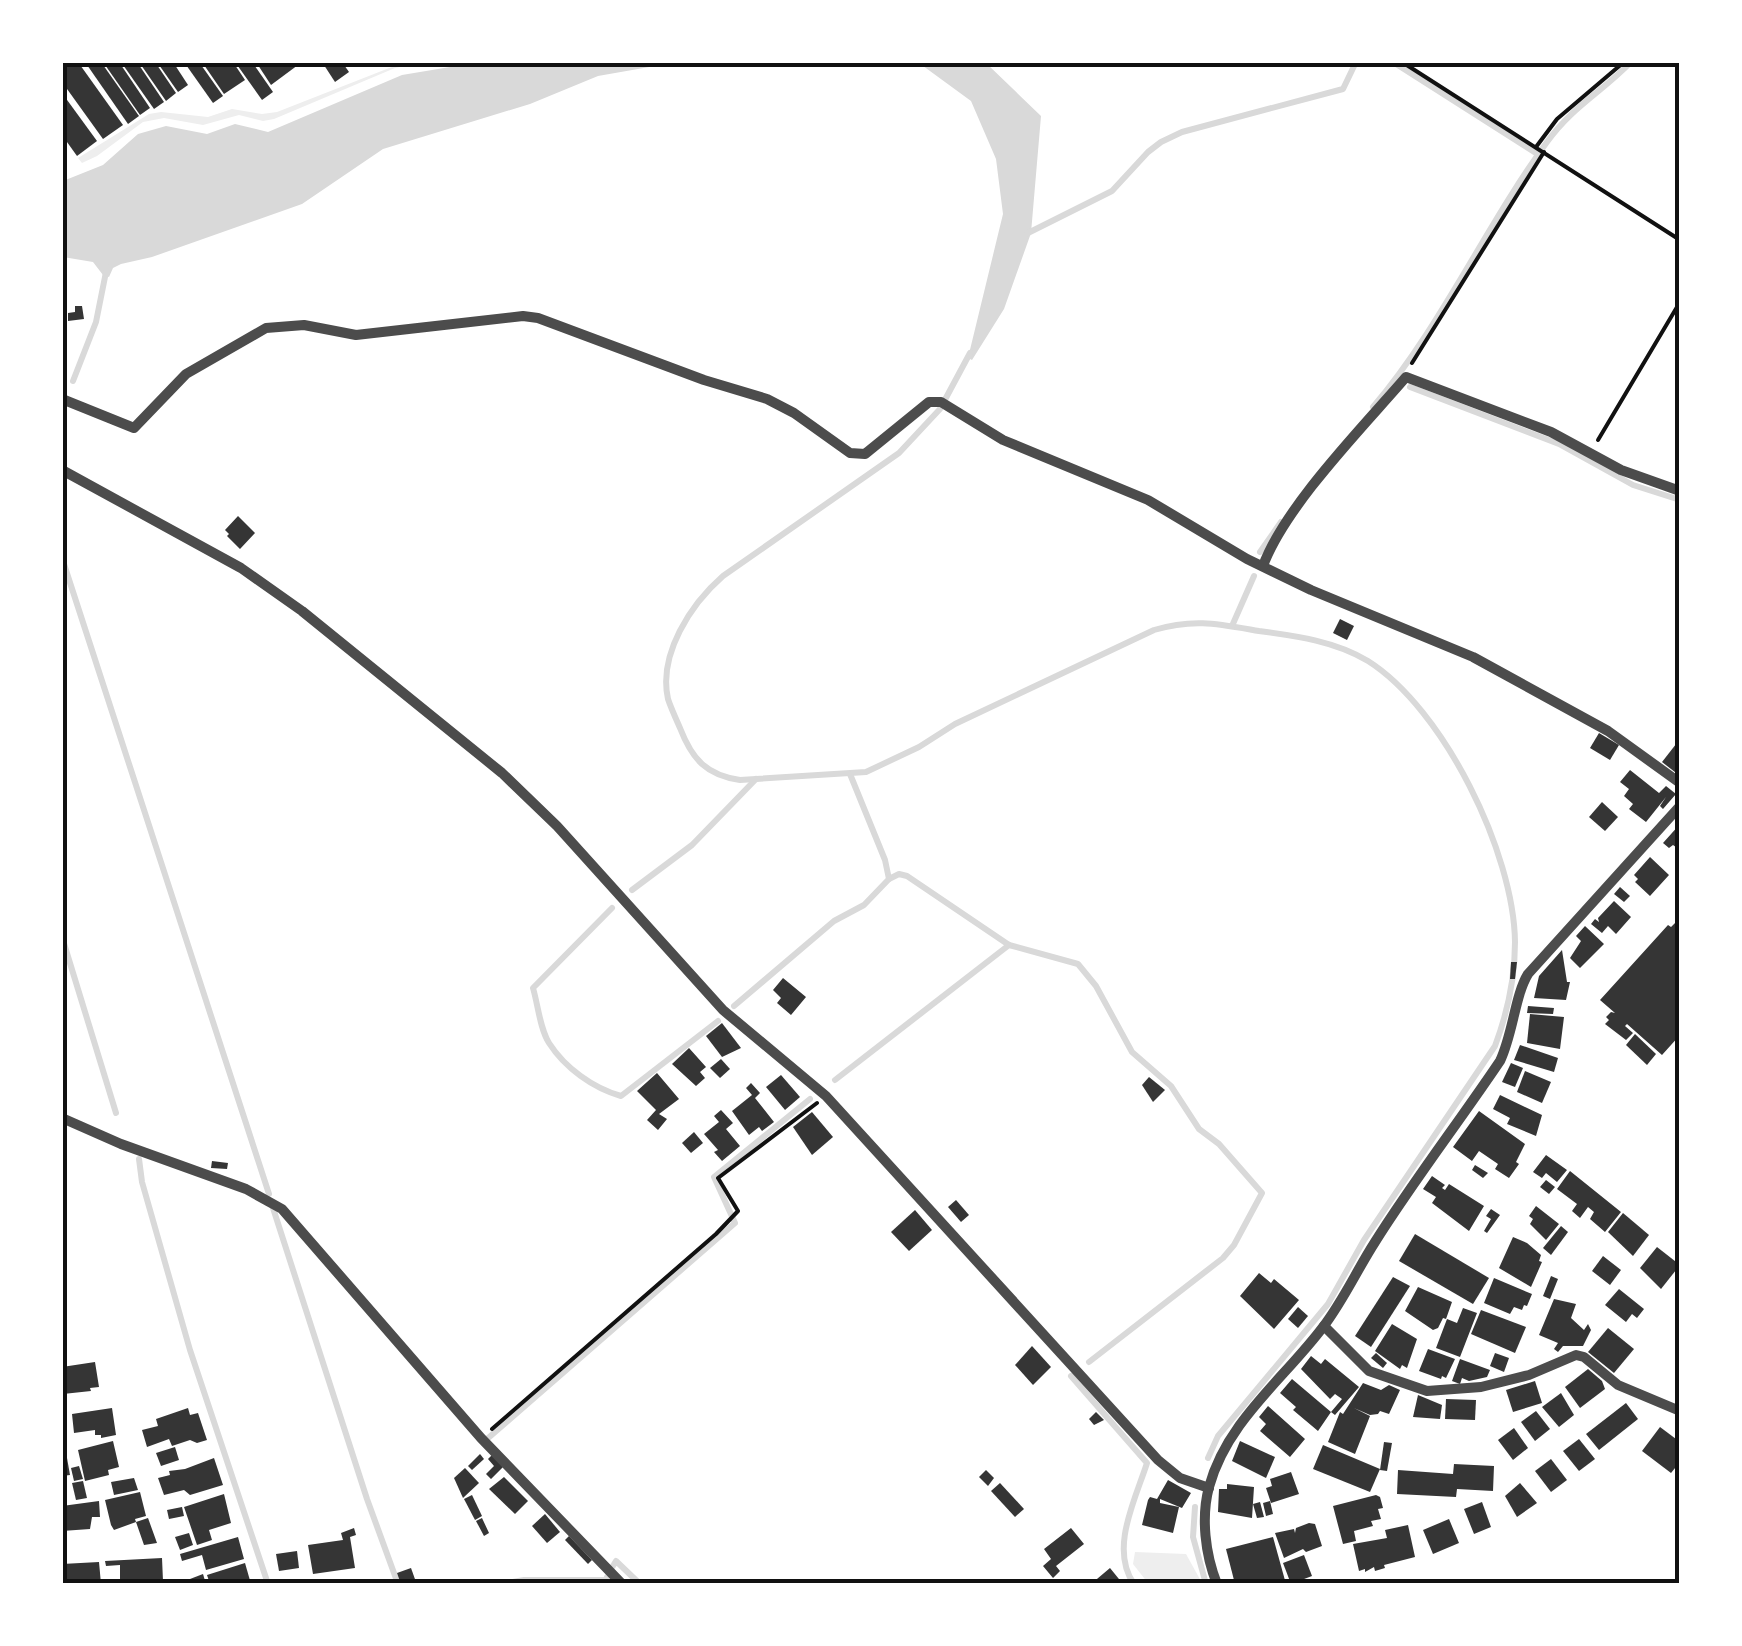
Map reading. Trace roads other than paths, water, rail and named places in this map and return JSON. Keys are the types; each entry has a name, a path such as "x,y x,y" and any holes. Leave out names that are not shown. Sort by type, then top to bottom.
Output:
{"street":[{"path":"62,399 134,428 186,374 266,328 304,325 356,335 523,316 767,399 859,455 929,402 945,404 1003,440 1148,500 1312,590 1473,657 1608,731 1680,783"},
{"path":"1263,566 1269,549 1312,488 1406,376 1550,432 1641,479 1680,491"},
{"path":"62,470 241,568 302,611 502,773 557,826 724,1010 826,1096 1158,1460 1180,1478 1209,1488"},
{"path":"1217,1584 1206,1542 1209,1488 1228,1442 1324,1326 1374,1243 1500,1061 1528,974 1680,806"},
{"path":"62,1118 275,1203 481,1438 622,1584"},
{"path":"1324,1326 1369,1371 1428,1391 1481,1388 1529,1376 1576,1355 1584,1357 1618,1385 1680,1411"}],"waterway":[{"path":"1028,233 1112,191 1161,142 1182,132 1343,89 1356,62"},
{"path":"1393,62 1539,155"},
{"path":"1373,407 1420,344 1547,142 1631,62"},
{"path":"73,381 96,322 107,267"},
{"path":"970,353 940,409 899,453 723,576 689,615 673,648 666,682 668,699 695,757 709,770 740,780 866,772 919,747 955,724 1154,630 1206,623 1301,637 1368,661 1396,683 1423,713 1470,786 1488,827 1512,906 1514,969 1495,1046 1364,1240 1328,1304 1218,1436 1208,1458"},
{"path":"1410,387 1559,444 1633,485 1680,500"},
{"path":"1260,552 1281,522"},
{"path":"62,558 269,1194"},
{"path":"1232,626 1254,576"},
{"path":"734,1006 834,921 864,905 889,879 850,774"},
{"path":"632,890 692,845 756,779"},
{"path":"889,879 899,874 907,876 1009,945 1078,964 1096,986 1132,1052 1171,1086 1199,1129 1219,1144 1262,1193 1223,1258 1089,1362"},
{"path":"612,908 533,988 546,1037 563,1061 590,1082 621,1096 718,1021"},
{"path":"62,937 116,1113"},
{"path":"835,1080 1009,945"},
{"path":"487,1439 735,1223 714,1177 810,1099"},
{"path":"139,1159 142,1182 190,1350 268,1584"},
{"path":"273,1208 398,1584"},
{"path":"1071,1376 1147,1463 1124,1540 1127,1570 1134,1584"},
{"path":"1195,1507 1193,1537 1206,1584"},
{"path":"613,1566 616,1561 640,1584"},
{"path":"500,1584 607,1577"}]}
